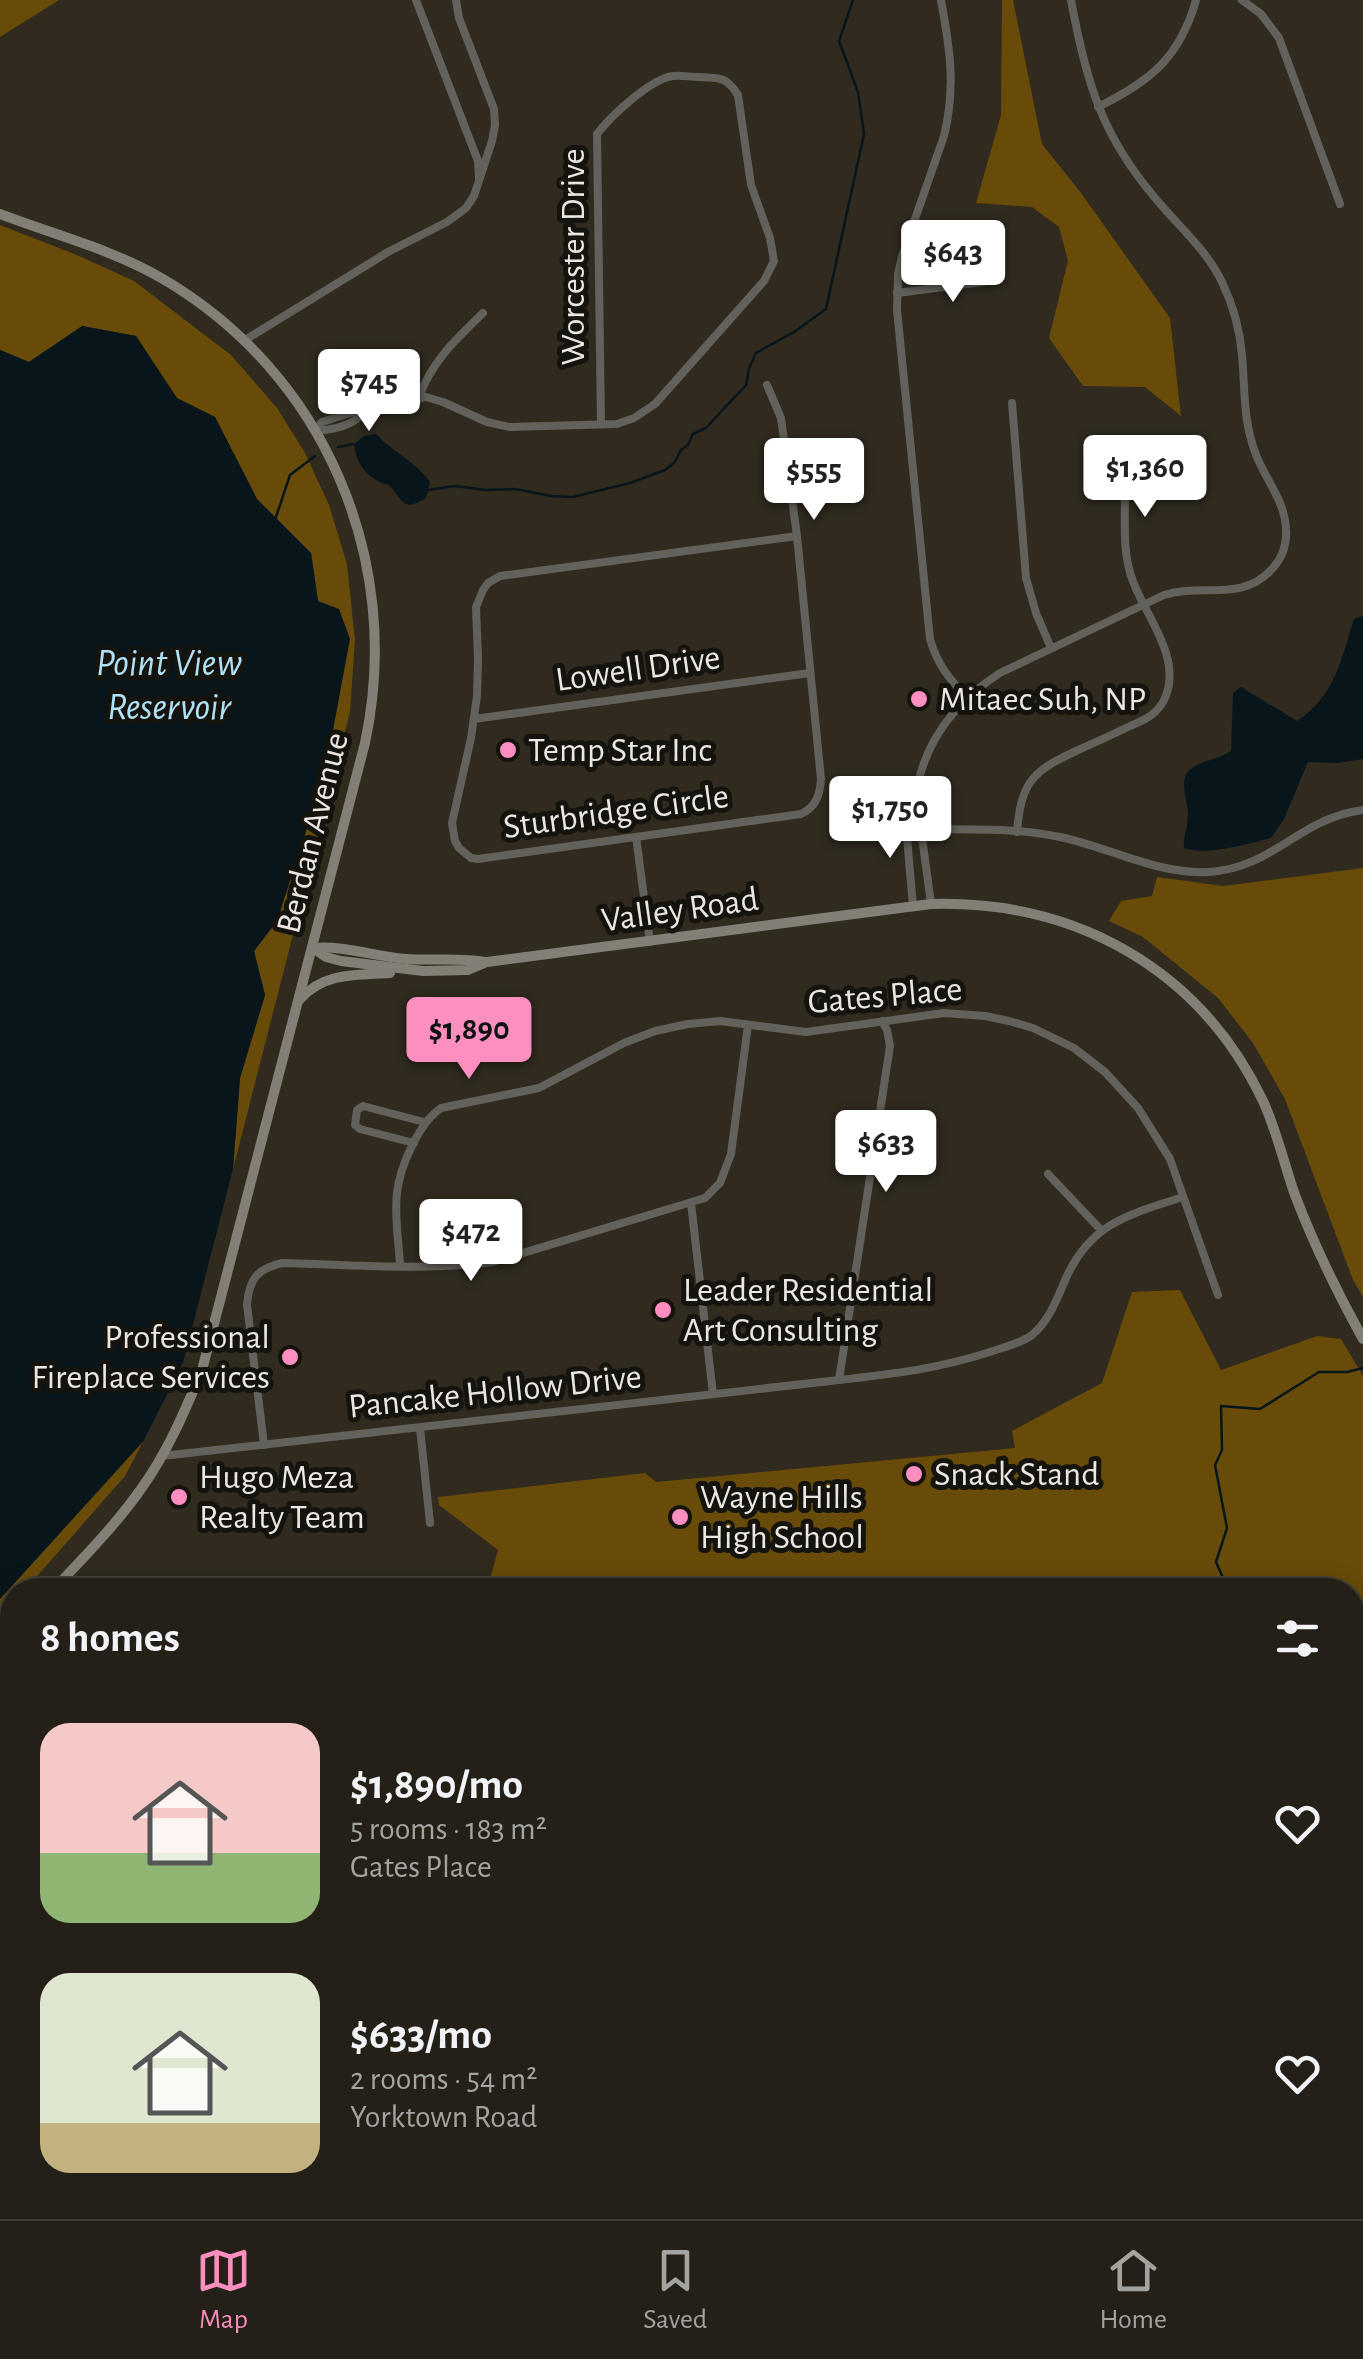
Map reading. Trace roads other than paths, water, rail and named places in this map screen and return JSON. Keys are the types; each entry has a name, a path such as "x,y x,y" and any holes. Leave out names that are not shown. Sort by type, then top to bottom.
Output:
{"main road":[{"name":"Berdan Avenue","path":"0,214 91,246 163,278 245,340 284,384 339,476 372,586 376,640 370,716 208,1352 184,1416 162,1456 122,1514 64,1578"},
{"name":"Valley Road","path":"312,948 341,960 423,971 468,970 487,962 931,904 1001,906 1075,925 1158,971 1204,1012 1236,1054 1266,1106 1320,1259 1363,1339"},
{"name":"Valley Road","path":"312,948 330,946 410,960 466,958 487,962"},
{"path":"300,1000 310,988 334,977 423,971"}],"street":[{"path":"416,0 478,160 479,182"},
{"path":"245,340 466,208 479,182 495,125 494,109 459,18 456,0"},
{"path":"942,0 952,58 952,98 944,136 902,256 896,293 930,639 939,665 966,697"},
{"path":"914,906 907,838 914,829 921,772 944,722 966,697 1000,673 1174,592 1237,590 1256,583 1274,567 1284,548 1286,526 1281,505 1260,467 1248,432 1235,315 1220,278 1195,240 1136,174 1113,138 1082,60 1071,0"},
{"path":"1098,107 1131,90 1157,70 1178,42 1196,0"},
{"path":"1242,0 1262,14 1279,38 1340,204"},
{"name":"Worcester Drive","path":"418,399 443,402 486,422 510,427 617,424 655,404 764,281 774,260 751,184 738,96 730,83 720,78 673,76 652,84 597,134 601,424"},
{"path":"896,293 984,282 997,276"},
{"path":"315,432 356,420 361,414 418,399 424,380 440,355 483,312"},
{"path":"767,385 781,418 810,674"},
{"path":"1012,402 1026,578 1052,648"},
{"path":"1018,832 1022,799 1039,771 1056,759 1148,718 1162,705 1169,686 1169,664 1134,584 1127,556 1125,467 1120,448"},
{"name":"Sturbridge Circle","path":"796,536 495,578 483,590 476,607 474,720 452,822 455,841 465,854 478,859 801,814 818,797 821,779 810,674"},
{"name":"Lowell Drive","path":"474,720 810,674"},
{"path":"914,829 1018,832 1064,838 1176,870 1207,872 1251,863 1319,822 1363,810"},
{"path":"914,829 922,838 931,904"},
{"path":"636,837 650,942"},
{"name":"Gates Place","path":"424,1122 451,1104 538,1088 624,1043 654,1031 704,1021 806,1032 944,1013 985,1016 1032,1028 1074,1048 1105,1072 1138,1108 1170,1159 1218,1295"},
{"path":"839,1380 890,1046 882,1022"},
{"path":"264,1445 247,1305 249,1289 258,1273 282,1263 458,1266 494,1262 691,1204 713,1192 725,1173 748,1026"},
{"path":"400,1266 396,1197 424,1122 363,1106 357,1110 355,1126 360,1129 414,1143"},
{"path":"1048,1174 1101,1230"},
{"name":"Pancake Hollow Drive","path":"162,1456 948,1365 1025,1340 1043,1324 1073,1262 1101,1230 1130,1214 1183,1197"},
{"path":"691,1204 713,1394"},
{"path":"420,1428 430,1523"}],"water":[{"name":"Point View Reservoir","path":"82,326 136,336 177,398 215,417 257,499 311,553 318,601 339,609 350,639 325,773 277,921 254,951 265,995 240,1078 233,1169 183,1363 144,1440 19,1578 0,1578 0,350 29,362"},
{"path":"376,434 430,482 426,498 406,504 388,485 365,471 354,444 364,436"},
{"path":"1363,616 1363,759 1308,762 1284,819 1271,838 1215,850 1184,848 1188,815 1185,777 1197,765 1231,751 1233,693 1241,687 1297,721 1328,689 1354,619"}],"waterway":[{"path":"428,490 455,486 573,497 665,470 693,434 706,428 746,385 756,353 826,309 864,134 858,92 839,41 853,0"},
{"path":"338,447 353,444"},
{"path":"275,520 290,475 315,456"},
{"path":"1223,1578 1216,1562 1227,1528 1215,1465 1222,1450 1221,1406 1260,1409 1319,1372 1363,1368"}],"place":[{"name":"Mitaec Suh, NP","path":"919,699"},
{"name":"Temp Star Inc","path":"508,750"},
{"name":"Leader Residential Art Consulting","path":"663,1310"},
{"name":"Professional Fireplace Services","path":"290,1357"},
{"name":"Snack Stand","path":"914,1474"},
{"name":"Hugo Meza Realty Team","path":"179,1497"},
{"name":"Wayne Hills High School","path":"680,1517"}]}
